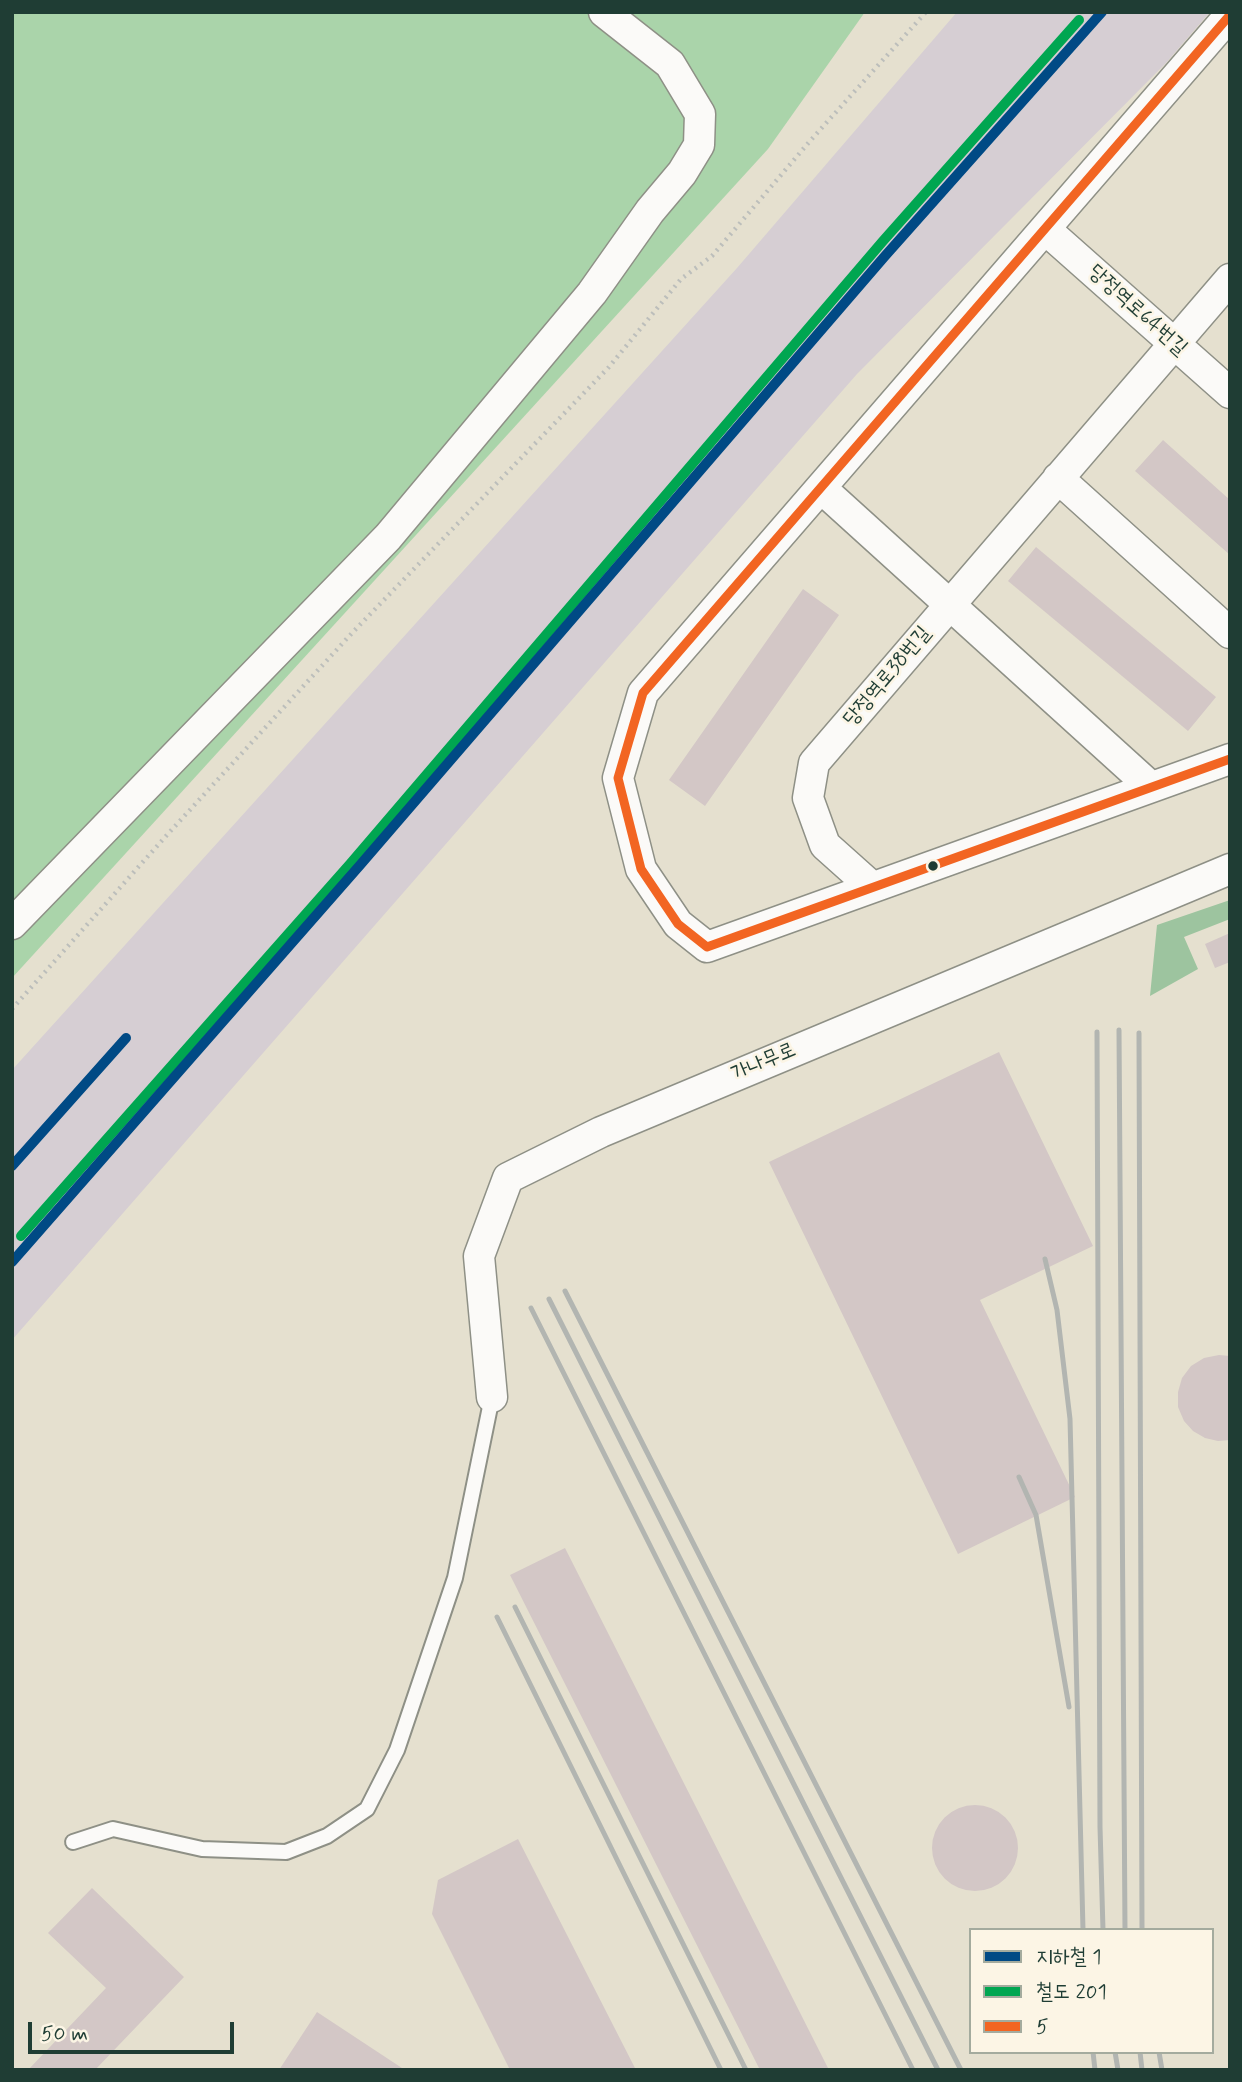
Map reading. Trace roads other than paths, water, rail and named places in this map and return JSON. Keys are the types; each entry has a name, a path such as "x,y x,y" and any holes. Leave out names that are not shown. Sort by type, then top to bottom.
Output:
{"street":[{"path":"12,924 388,537 592,293 650,211 682,173 699,145 699,114 670,64 604,12"},
{"path":"1230,15 643,693 618,778 641,869 678,924 707,947 1230,759"},
{"name":"당정역로64번길","path":"1045,229 1230,393"},
{"name":"당정역로38번길","path":"872,887 825,845 808,798 814,763 1230,279"},
{"path":"1058,478 1230,634"},
{"path":"821,488 1152,787"},
{"name":"가나무로","path":"492,1397 479,1256 508,1178 601,1132 1230,869"}],"lane":[{"path":"74,1842 113,1829 202,1849 286,1852 327,1836 367,1809 397,1750 455,1578 492,1397"}],"railway":[{"path":"1119,1030 1125,1928"},
{"path":"1097,1032 1100,1827 1103,1928"},
{"path":"1139,1033 1142,1928"},
{"path":"1045,1259 1057,1310 1070,1419 1083,1928"},
{"path":"565,1291 961,2070"},
{"path":"549,1299 938,2070"},
{"path":"531,1308 913,2070"},
{"path":"1019,1477 1036,1515 1069,1707"},
{"path":"515,1607 746,2070"},
{"path":"497,1617 721,2070"},
{"path":"1093,2054 1095,2070"},
{"path":"1115,2054 1118,2070"},
{"path":"1140,2054 1142,2070"},
{"path":"1159,2054 1162,2070"}],"metro line":[{"name":"1","path":"12,1262 361,864 885,256 1102,12"},
{"name":"1","path":"12,1166 126,1038"}],"rail line":[{"name":"201","path":"21,1236 350,864 883,241 1079,20"}]}
